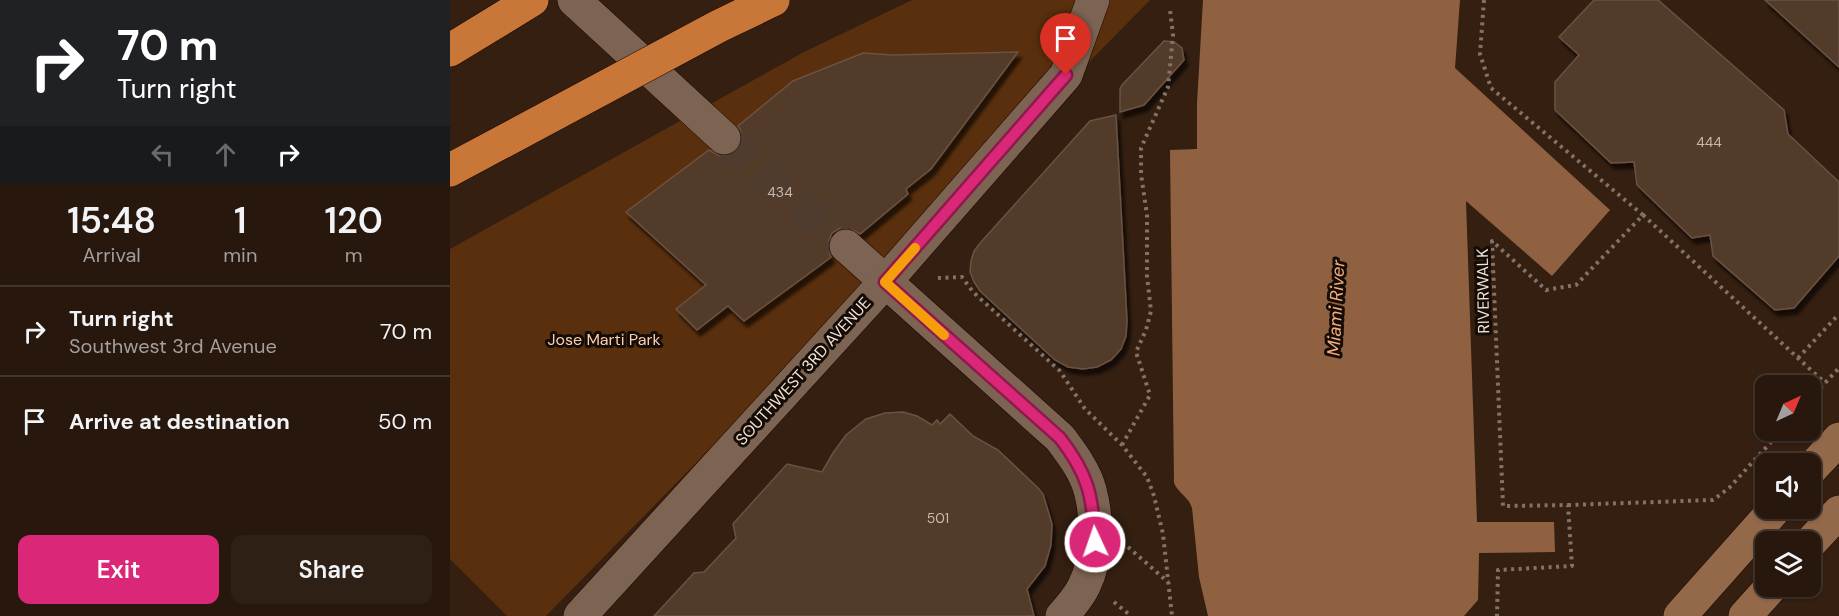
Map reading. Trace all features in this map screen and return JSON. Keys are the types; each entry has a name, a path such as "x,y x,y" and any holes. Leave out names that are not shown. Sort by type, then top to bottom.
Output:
{"highway":[{"path":"450,50 532,0"},
{"path":"450,170 708,32 773,0"}],"street":[{"path":"574,0 724,138"},
{"name":"SOUTHWEST 3RD AVENUE","path":"580,616 885,282 1066,75 1093,0"},
{"path":"846,246 1060,438 1081,469 1090,489 1093,506 1094,551 1084,588 1062,616"},
{"path":"1821,458 1839,439"},
{"path":"1821,531 1839,512"},
{"path":"1688,607 1766,519"},
{"path":"1745,616 1762,597"}],"path":[{"path":"1484,0 1480,54 1491,88 1643,215 1825,383"},
{"path":"1122,445 1150,395 1136,352 1146,330 1151,311 1147,276 1147,215 1140,148 1168,87 1173,35 1170,10"},
{"name":"RIVERWALK","path":"1568,505 1503,506 1492,241 1546,290 1576,285 1643,215"},
{"path":"1798,358 1839,314"},
{"path":"1821,387 1839,368"},
{"path":"1497,616 1498,570 1572,566 1568,505 1713,500 1729,488 1772,441"},
{"path":"1124,543 1168,582"},
{"path":"1110,596 1131,616"}],"green space":[{"name":"Jose Marti Park","path":"912,0 1150,0 546,616 507,616 450,559 450,249 804,52"}],"water":[{"name":"Miami River","path":"1203,0 1460,0 1455,68 1610,210 1552,276 1466,201 1477,522 1554,522 1555,552 1479,553 1478,600 1464,616 1208,616 1199,577 1192,508 1174,483 1170,150 1197,149 1197,103"}],"building":[{"path":"1594,0 1658,0 1784,110 1788,134 1839,182 1839,256 1794,308 1775,310 1713,256 1710,235 1692,238 1637,185 1634,162 1611,163 1555,110 1555,82 1579,55 1559,37"},
{"path":"1765,0 1839,0 1839,67"},
{"path":"1164,41 1174,42 1182,48 1184,60 1144,105 1120,112 1122,85"},
{"path":"1018,52 931,169 906,189 908,194 860,234 849,228 840,228 832,233 828,243 831,257 822,264 744,321 728,306 697,330 676,309 706,285 626,212 709,150 720,156 729,156 737,151 742,142 742,133 738,126 793,81 863,53 893,55"},
{"path":"1116,115 1126,336 1121,349 1111,360 1097,367 1083,369 1068,367 1055,360 980,291 970,272 971,261 974,251 981,242 1090,121"},
{"path":"903,412 917,416 932,425 937,420 940,424 950,414 973,436 998,450 1043,494 1052,524 1051,545 1045,566 1027,589 1034,616 654,616 694,573 704,572 736,538 733,524 787,464 822,472 846,435 866,419 885,413"}],"tunnel":[{"path":"724,138 846,246"}],"slow traffic":[{"path":"915,248 885,282 944,335"}],"route":[{"path":"1066,75 885,282 1060,438 1072,453 1090,489 1095,542"}]}
